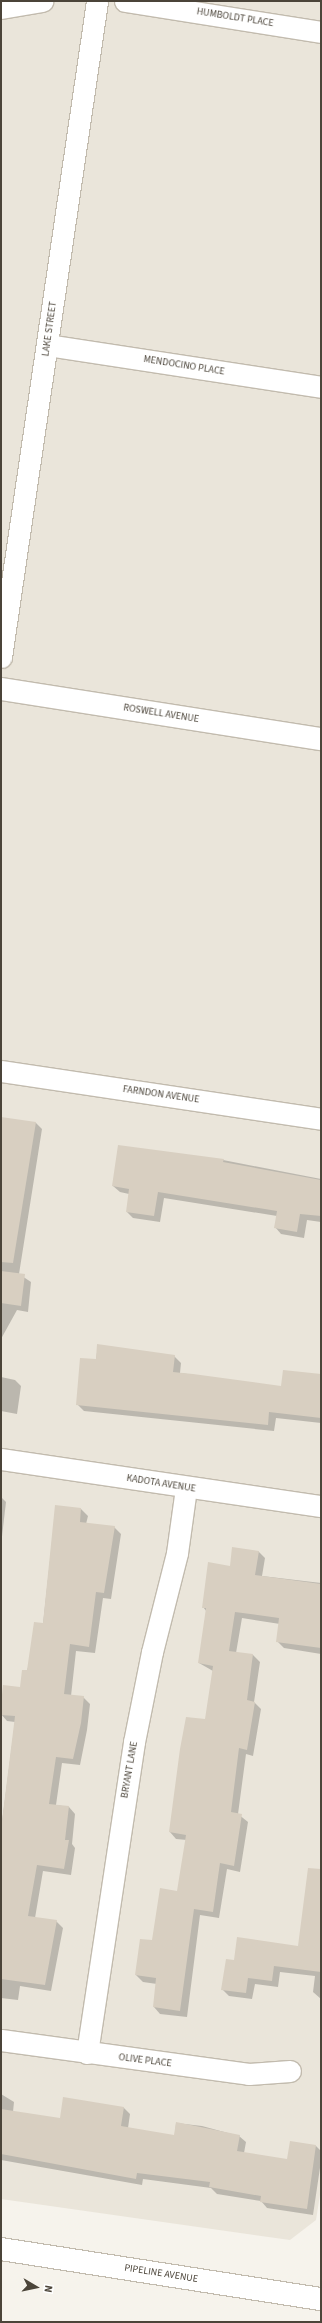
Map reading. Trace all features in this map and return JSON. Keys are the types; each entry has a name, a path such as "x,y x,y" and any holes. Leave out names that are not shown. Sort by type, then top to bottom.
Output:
{"street":[{"path":"1,8 42,1"},
{"name":"LAKE STREET","path":"1,657 97,1"},
{"name":"HUMBOLDT PLACE","path":"125,1 321,32"},
{"name":"MENDOCINO PLACE","path":"47,345 321,387"},
{"name":"ROSWELL AVENUE","path":"1,689 321,740"},
{"name":"FARNDON AVENUE","path":"1,1071 321,1119"},
{"name":"KADOTA AVENUE","path":"1,1459 186,1488 321,1506"},
{"name":"BRYANT LANE","path":"87,2053 133,1750 152,1652 177,1553 186,1488"},
{"name":"OLIVE PLACE","path":"1,2040 249,2074 290,2071"},
{"name":"PIPELINE AVENUE","path":"1,2249 321,2299"}],"shaded area":[{"path":"1,1 321,1 321,2188 316,2220 290,2240 1,2199"}],"building":[{"path":"1,1117 36,1122 13,1263 1,1262"},
{"path":"118,1145 224,1159 223,1162 321,1180 321,1216 300,1214 297,1232 274,1228 277,1211 158,1192 154,1216 126,1212 129,1189 112,1186"},
{"path":"1,1271 25,1274 21,1306 1,1303"},
{"path":"97,1344 175,1355 173,1372 281,1386 283,1370 321,1374 321,1418 269,1412 268,1425 76,1405 80,1358 96,1359"},
{"path":"55,1505 81,1508 80,1522 115,1526 104,1593 96,1592 89,1647 70,1644 64,1694 84,1696 81,1723 73,1759 56,1757 49,1804 69,1806 65,1840 69,1840 64,1869 37,1865 28,1916 57,1920 45,1985 1,1979 1,1829 15,1716 1,1715 1,1704 3,1685 20,1687 22,1670 27,1670 34,1622 43,1623"},
{"path":"232,1547 259,1551 255,1575 321,1584 321,1648 276,1642 279,1618 235,1612 229,1651 253,1654 247,1700 255,1702 247,1750 239,1748 231,1812 242,1814 234,1866 220,1863 213,1912 194,1909 180,2011 153,2007 156,1978 135,1975 140,1939 152,1940 160,1888 177,1891 186,1835 169,1832 180,1749 186,1717 205,1719 213,1666 198,1663 206,1608 202,1608 208,1562 230,1566"},
{"path":"308,1868 321,1869 321,1972 274,1966 272,1981 248,1978 246,1993 221,1990 226,1959 234,1960 237,1937 298,1946"},
{"path":"63,2097 124,2107 121,2126 174,2135 176,2122 240,2135 237,2151 287,2159 290,2141 316,2145 307,2209 260,2202 261,2196 209,2187 210,2182 137,2173 136,2179 1,2154 1,2109 60,2118"}]}
